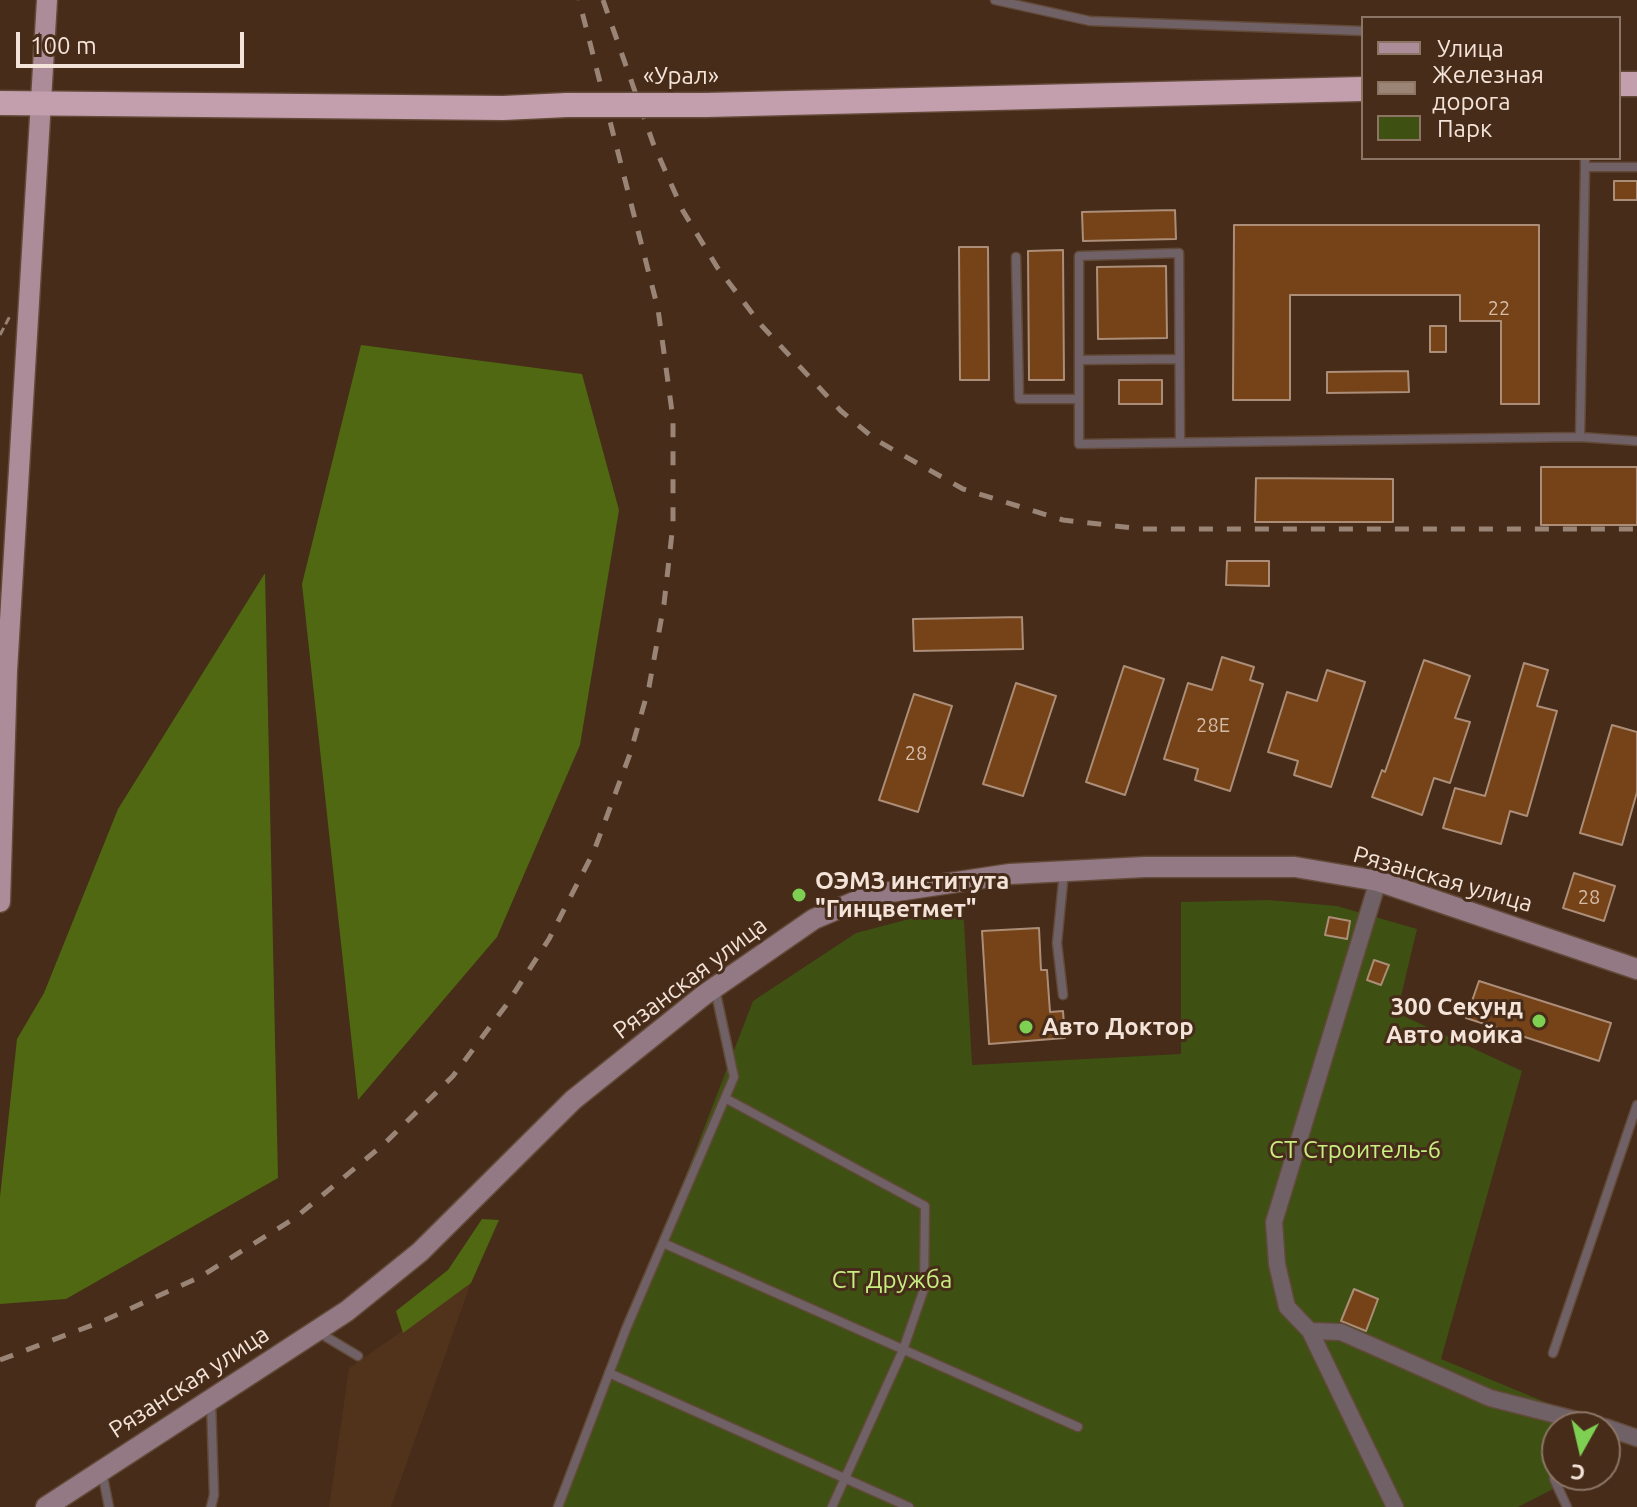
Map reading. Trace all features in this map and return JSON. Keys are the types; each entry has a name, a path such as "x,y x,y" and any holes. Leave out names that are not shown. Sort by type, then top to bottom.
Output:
{"highway":[{"name":"«Урал»","path":"0,103 41,101 503,108 1361,89"}],"main road":[{"path":"0,902 7,671 47,0"}],"street":[{"name":"Рязанская улица","path":"46,1507 347,1311 420,1252 573,1100 714,987 814,919 871,895 1010,874 1145,867 1295,867 1378,881 1637,969"},
{"path":"1378,881 1274,1222 1277,1264 1287,1307 1310,1331 1395,1507"},
{"path":"1310,1331 1341,1332 1490,1398 1541,1415"}],"lane":[{"path":"995,0 1090,21 1361,31"},
{"path":"1580,437 1585,163 1637,167"},
{"path":"1180,442 1179,253 1079,256 1079,444 1580,437 1637,441"},
{"path":"1016,257 1019,399 1079,399"},
{"path":"1079,360 1179,359"},
{"path":"1063,995 1057,943 1064,871"},
{"path":"558,1507 609,1373 734,1077 714,987"},
{"path":"725,1098 925,1206 924,1289 903,1350 832,1507"},
{"path":"1553,1353 1637,1105"},
{"path":"663,1243 1078,1427"},
{"path":"315,1330 358,1356"},
{"path":"609,1373 909,1507"},
{"path":"211,1398 214,1495 211,1507"},
{"path":"102,1470 109,1507"}],"shaded area":[{"path":"471,1283 391,1507 329,1507 349,1368"}],"green space":[{"path":"361,345 582,374 619,510 580,745 497,937 358,1100 302,584"},
{"path":"265,573 278,1178 66,1299 0,1304 0,1197 17,1039 44,993 118,809"},
{"name":"СТ Дружба","path":"1268,900 1337,906 1417,929 1397,1013 1522,1071 1441,1359 1557,1407 1557,1411 1541,1411 1541,1491 1549,1491 1518,1507 558,1507 753,1001 856,933 963,905 972,1065 1181,1054 1181,902"},
{"path":"482,1219 499,1220 471,1283 403,1333 396,1311 448,1270"}],"building":[{"path":"1614,181 1637,181 1637,200 1614,200"},
{"path":"1175,210 1176,239 1083,241 1082,212"},
{"path":"1234,225 1539,225 1539,404 1501,404 1501,321 1460,321 1460,295 1290,295 1290,400 1233,400"},
{"path":"959,247 988,247 989,380 960,380"},
{"path":"1063,250 1064,380 1029,380 1028,251"},
{"path":"1166,266 1167,338 1098,339 1097,267"},
{"path":"1430,326 1446,326 1446,352 1430,352"},
{"path":"1408,371 1409,392 1327,393 1327,372"},
{"path":"1119,380 1162,380 1162,404 1119,404"},
{"path":"1541,467 1637,467 1637,525 1541,525"},
{"path":"1256,478 1393,479 1393,522 1255,522"},
{"path":"1227,561 1269,561 1269,586 1226,585"},
{"path":"1022,617 1023,649 914,651 913,619"},
{"path":"1222,657 1254,667 1250,680 1263,684 1230,791 1195,780 1198,769 1164,759 1188,683 1212,690"},
{"path":"1424,660 1470,676 1455,718 1470,722 1450,783 1434,778 1422,815 1372,797 1382,770 1385,772"},
{"path":"1524,663 1548,670 1537,706 1557,711 1527,816 1510,811 1501,844 1443,828 1455,788 1485,796"},
{"path":"1124,666 1164,679 1125,795 1086,782"},
{"path":"1327,670 1365,682 1331,787 1294,775 1298,761 1268,752 1287,692 1317,701"},
{"path":"1016,683 1056,696 1023,796 983,784"},
{"path":"914,694 952,706 918,812 879,800"},
{"path":"1612,725 1637,732 1637,792 1622,845 1580,833"},
{"path":"1574,873 1615,886 1604,921 1563,908"},
{"path":"1329,917 1350,921 1347,939 1325,935"},
{"path":"1039,928 1041,970 1047,970 1050,1012 1063,1011 1065,1038 989,1044 982,931"},
{"path":"1374,960 1389,965 1381,985 1367,980"},
{"name":"300 Секунд Авто мойка","path":"1479,981 1611,1023 1599,1061 1466,1018"},
{"path":"1354,1289 1378,1299 1366,1331 1341,1321"}],"railway":[{"path":"0,1360 103,1321 200,1277 295,1218 384,1144 453,1076 507,1004 549,939 594,851 630,754 649,687 664,604 673,524 673,419 658,309 579,0"},
{"path":"603,0 653,143 683,211 717,267 762,326 841,411 876,440 963,489 1063,520 1142,529 1637,529"}],"place":[{"name":"ОЭМЗ института \"Гинцветмет\"","path":"799,895"},
{"name":"300 Секунд Авто мойка","path":"1539,1021"},
{"name":"Авто Доктор","path":"1026,1027"}],"park label":[{"name":"СТ Строитель-6","path":"1355,1150"}]}
